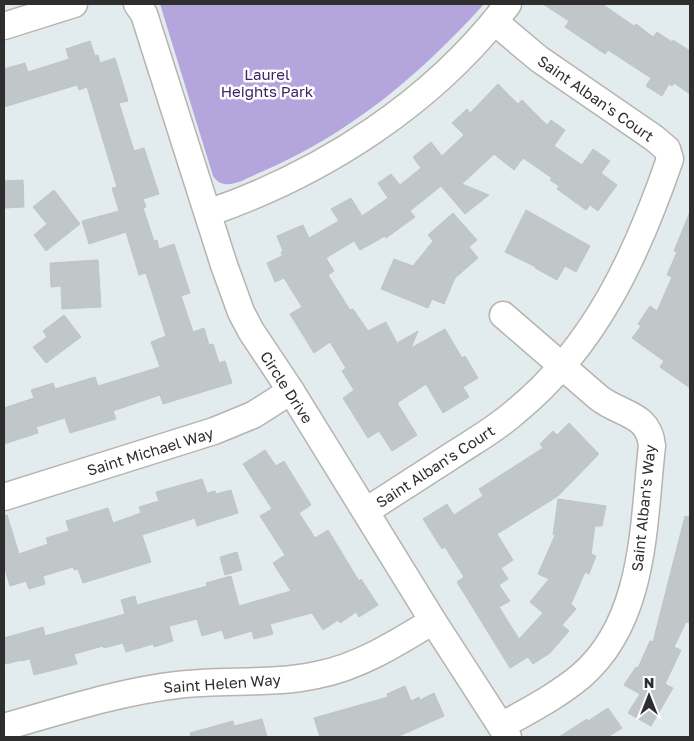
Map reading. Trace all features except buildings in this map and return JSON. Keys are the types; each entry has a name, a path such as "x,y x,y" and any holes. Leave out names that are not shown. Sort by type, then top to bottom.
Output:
{"street":[{"path":"4,26 74,4"},
{"name":"Circle Drive","path":"137,4 144,14 224,265 241,312 251,332 291,391 433,621 505,732"},
{"path":"208,212 233,204 293,178 339,153 368,134 430,86 482,37 501,13"},
{"name":"Saint Alban's Court","path":"366,511 496,427 530,399 561,366 593,325 622,278 636,248 670,160 669,154 654,138 539,59 501,13"},
{"name":"Saint Alban's Way","path":"503,315 606,404 641,421 649,430 652,446 639,562 630,596 620,622 599,657 584,673 505,732"},
{"name":"Saint Michael Way","path":"4,497 214,431 253,415 291,391"},
{"name":"Saint Helen Way","path":"4,726 152,689 206,682 291,679 325,673 371,656 433,621"}],"green space":[{"name":"Laurel Heights Park","path":"160,4 484,4 435,55 354,121 294,157 242,181 223,184 213,176"}]}
